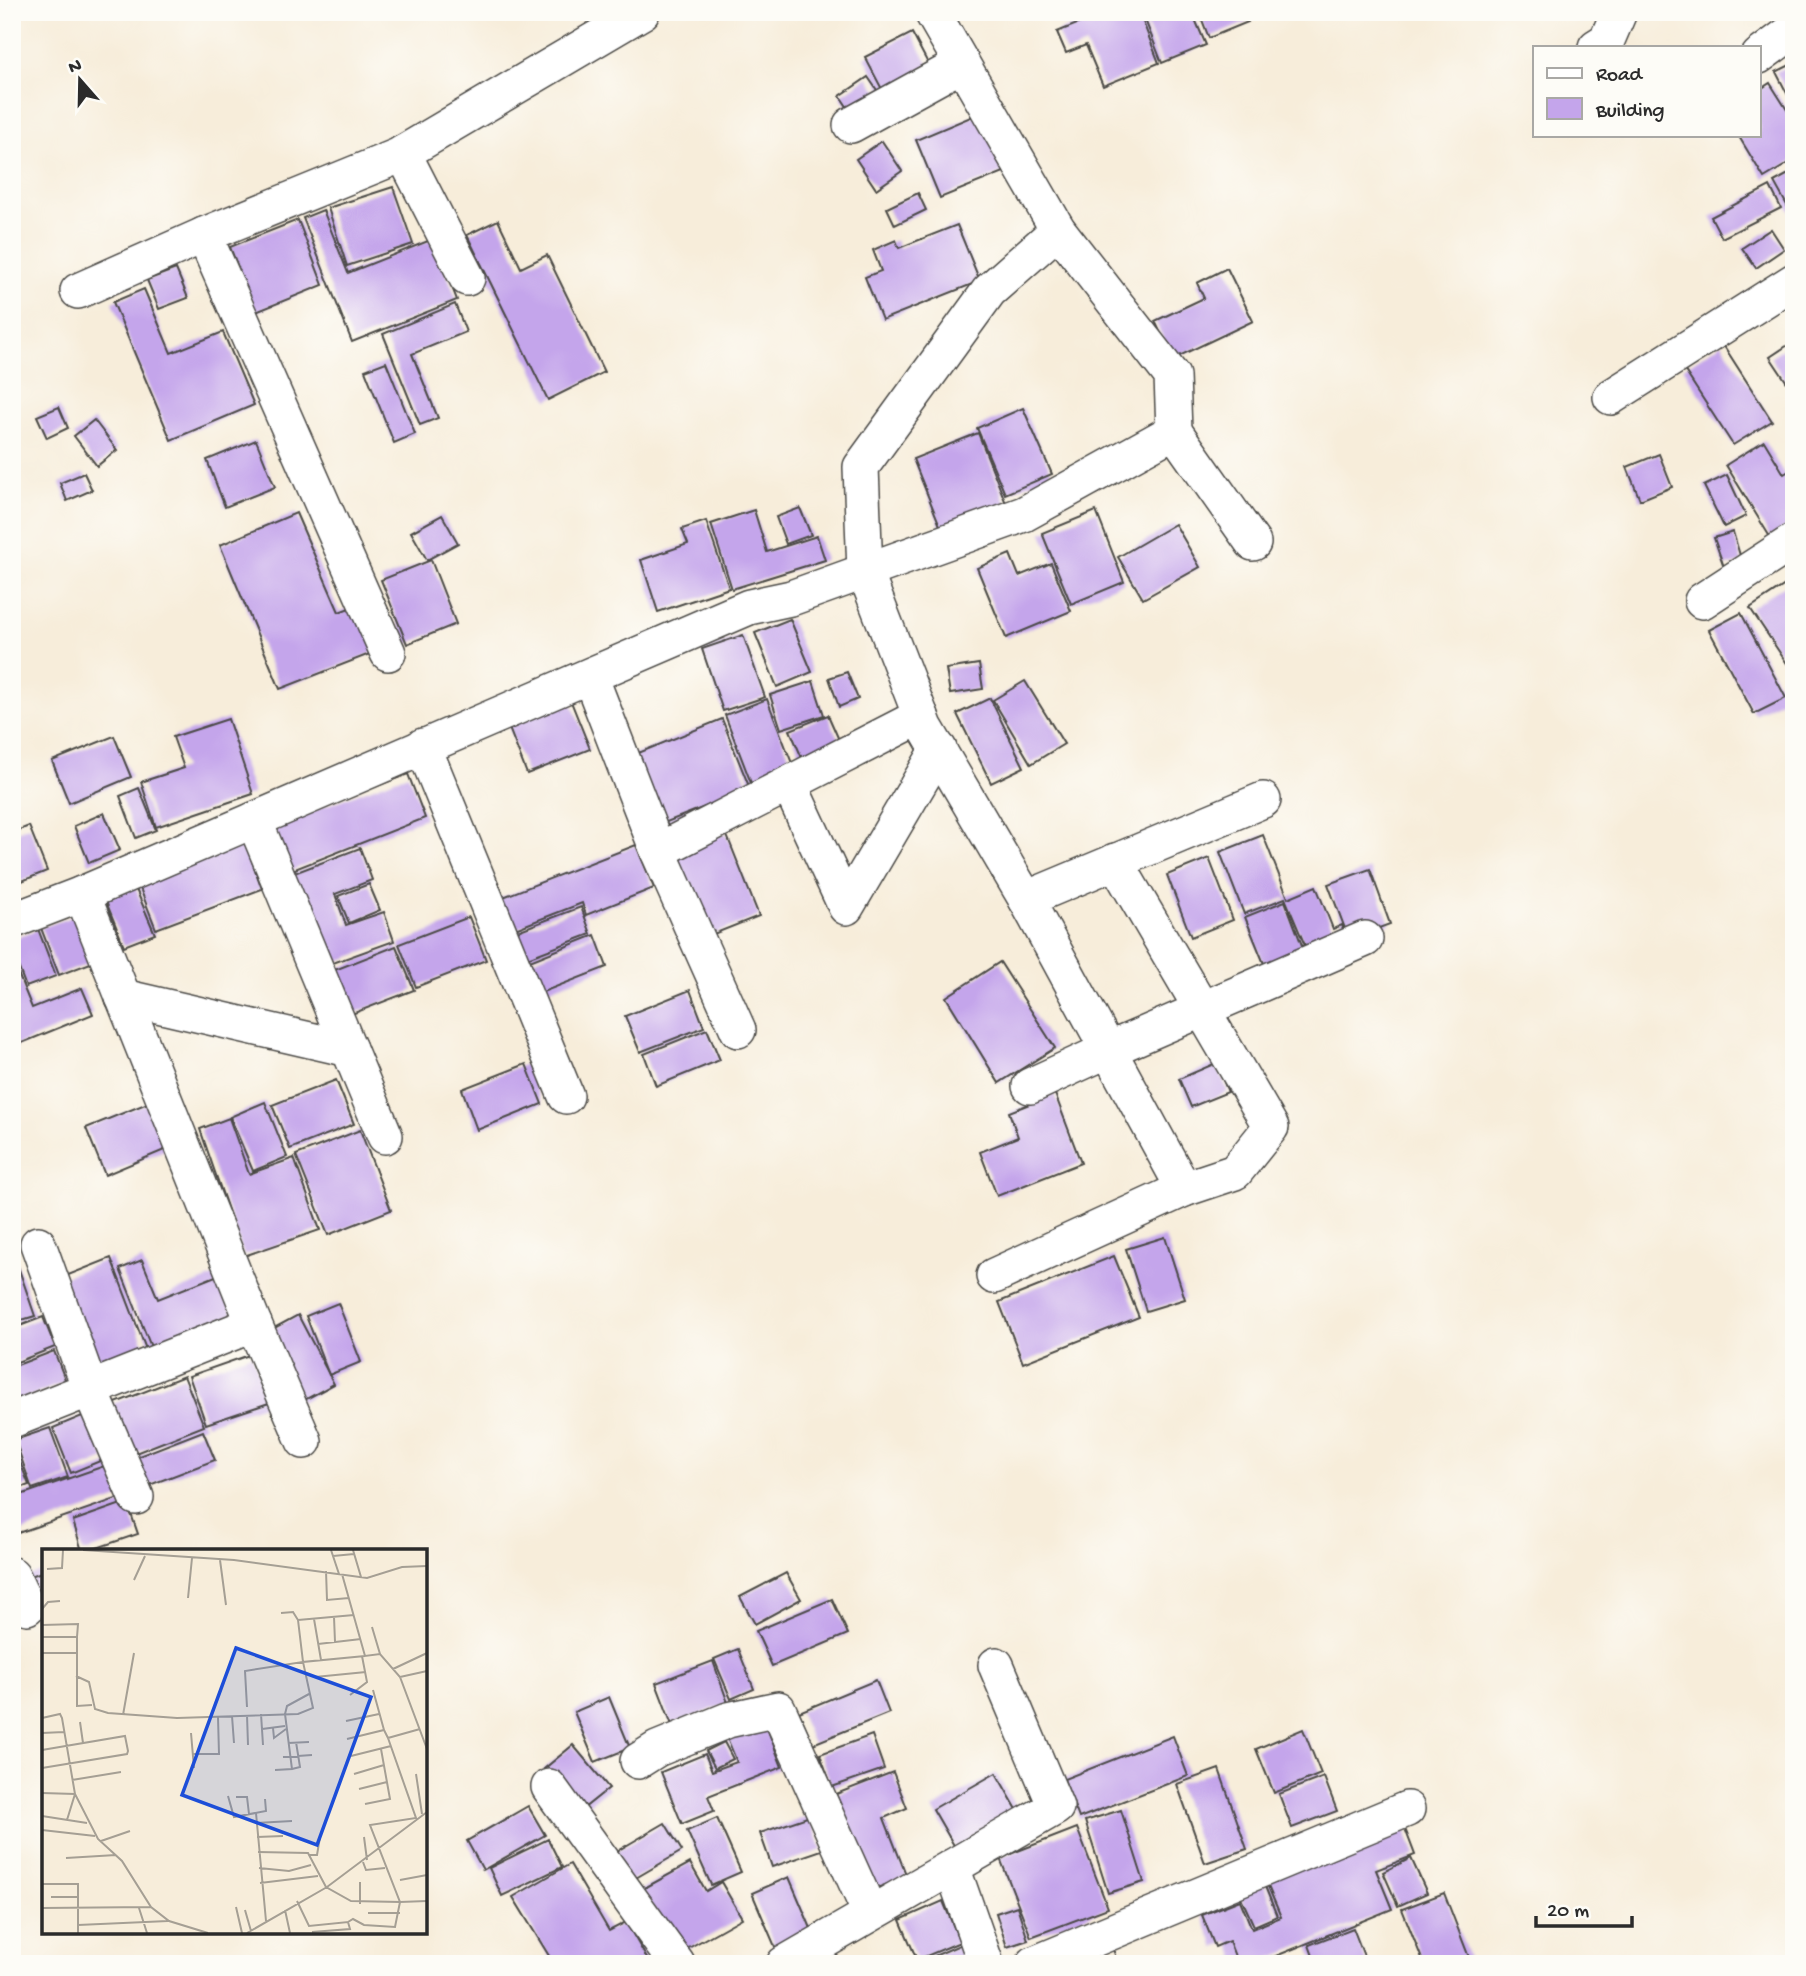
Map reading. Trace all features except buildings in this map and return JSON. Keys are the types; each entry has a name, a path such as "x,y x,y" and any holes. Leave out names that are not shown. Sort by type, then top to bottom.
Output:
{"street":[{"path":"78,291 204,235 403,153 642,12"},
{"path":"932,12 1058,230 1171,376 1174,431 1254,543"},
{"path":"1598,46 1607,40 1619,12"},
{"path":"1760,55 1794,30"},
{"path":"851,125 962,64"},
{"path":"403,153 467,278"},
{"path":"1058,230 989,291 861,467 865,572 925,727 1026,899 1184,1189"},
{"path":"204,235 388,653"},
{"path":"1611,397 1794,281"},
{"path":"12,921 82,894 749,607 792,598 1024,514 1174,431"},
{"path":"1702,601 1794,541"},
{"path":"590,676 658,850 738,1030"},
{"path":"658,850 921,716"},
{"path":"423,746 566,1096"},
{"path":"789,784 846,907 939,750"},
{"path":"1026,899 1263,800"},
{"path":"254,820 386,1136"},
{"path":"994,1276 1184,1189 1235,1172 1271,1128 1115,861"},
{"path":"82,894 254,1324 304,1441"},
{"path":"1030,1086 1365,939"},
{"path":"123,997 349,1049"},
{"path":"38,1244 90,1389 136,1497"},
{"path":"12,1420 254,1324"},
{"path":"12,1575 27,1606"},
{"path":"784,1964 1056,1807 996,1665"},
{"path":"638,1761 657,1749 728,1720 778,1709 870,1913"},
{"path":"548,1787 677,1964"},
{"path":"1034,1964 1407,1809"},
{"path":"952,1867 986,1964"}]}
